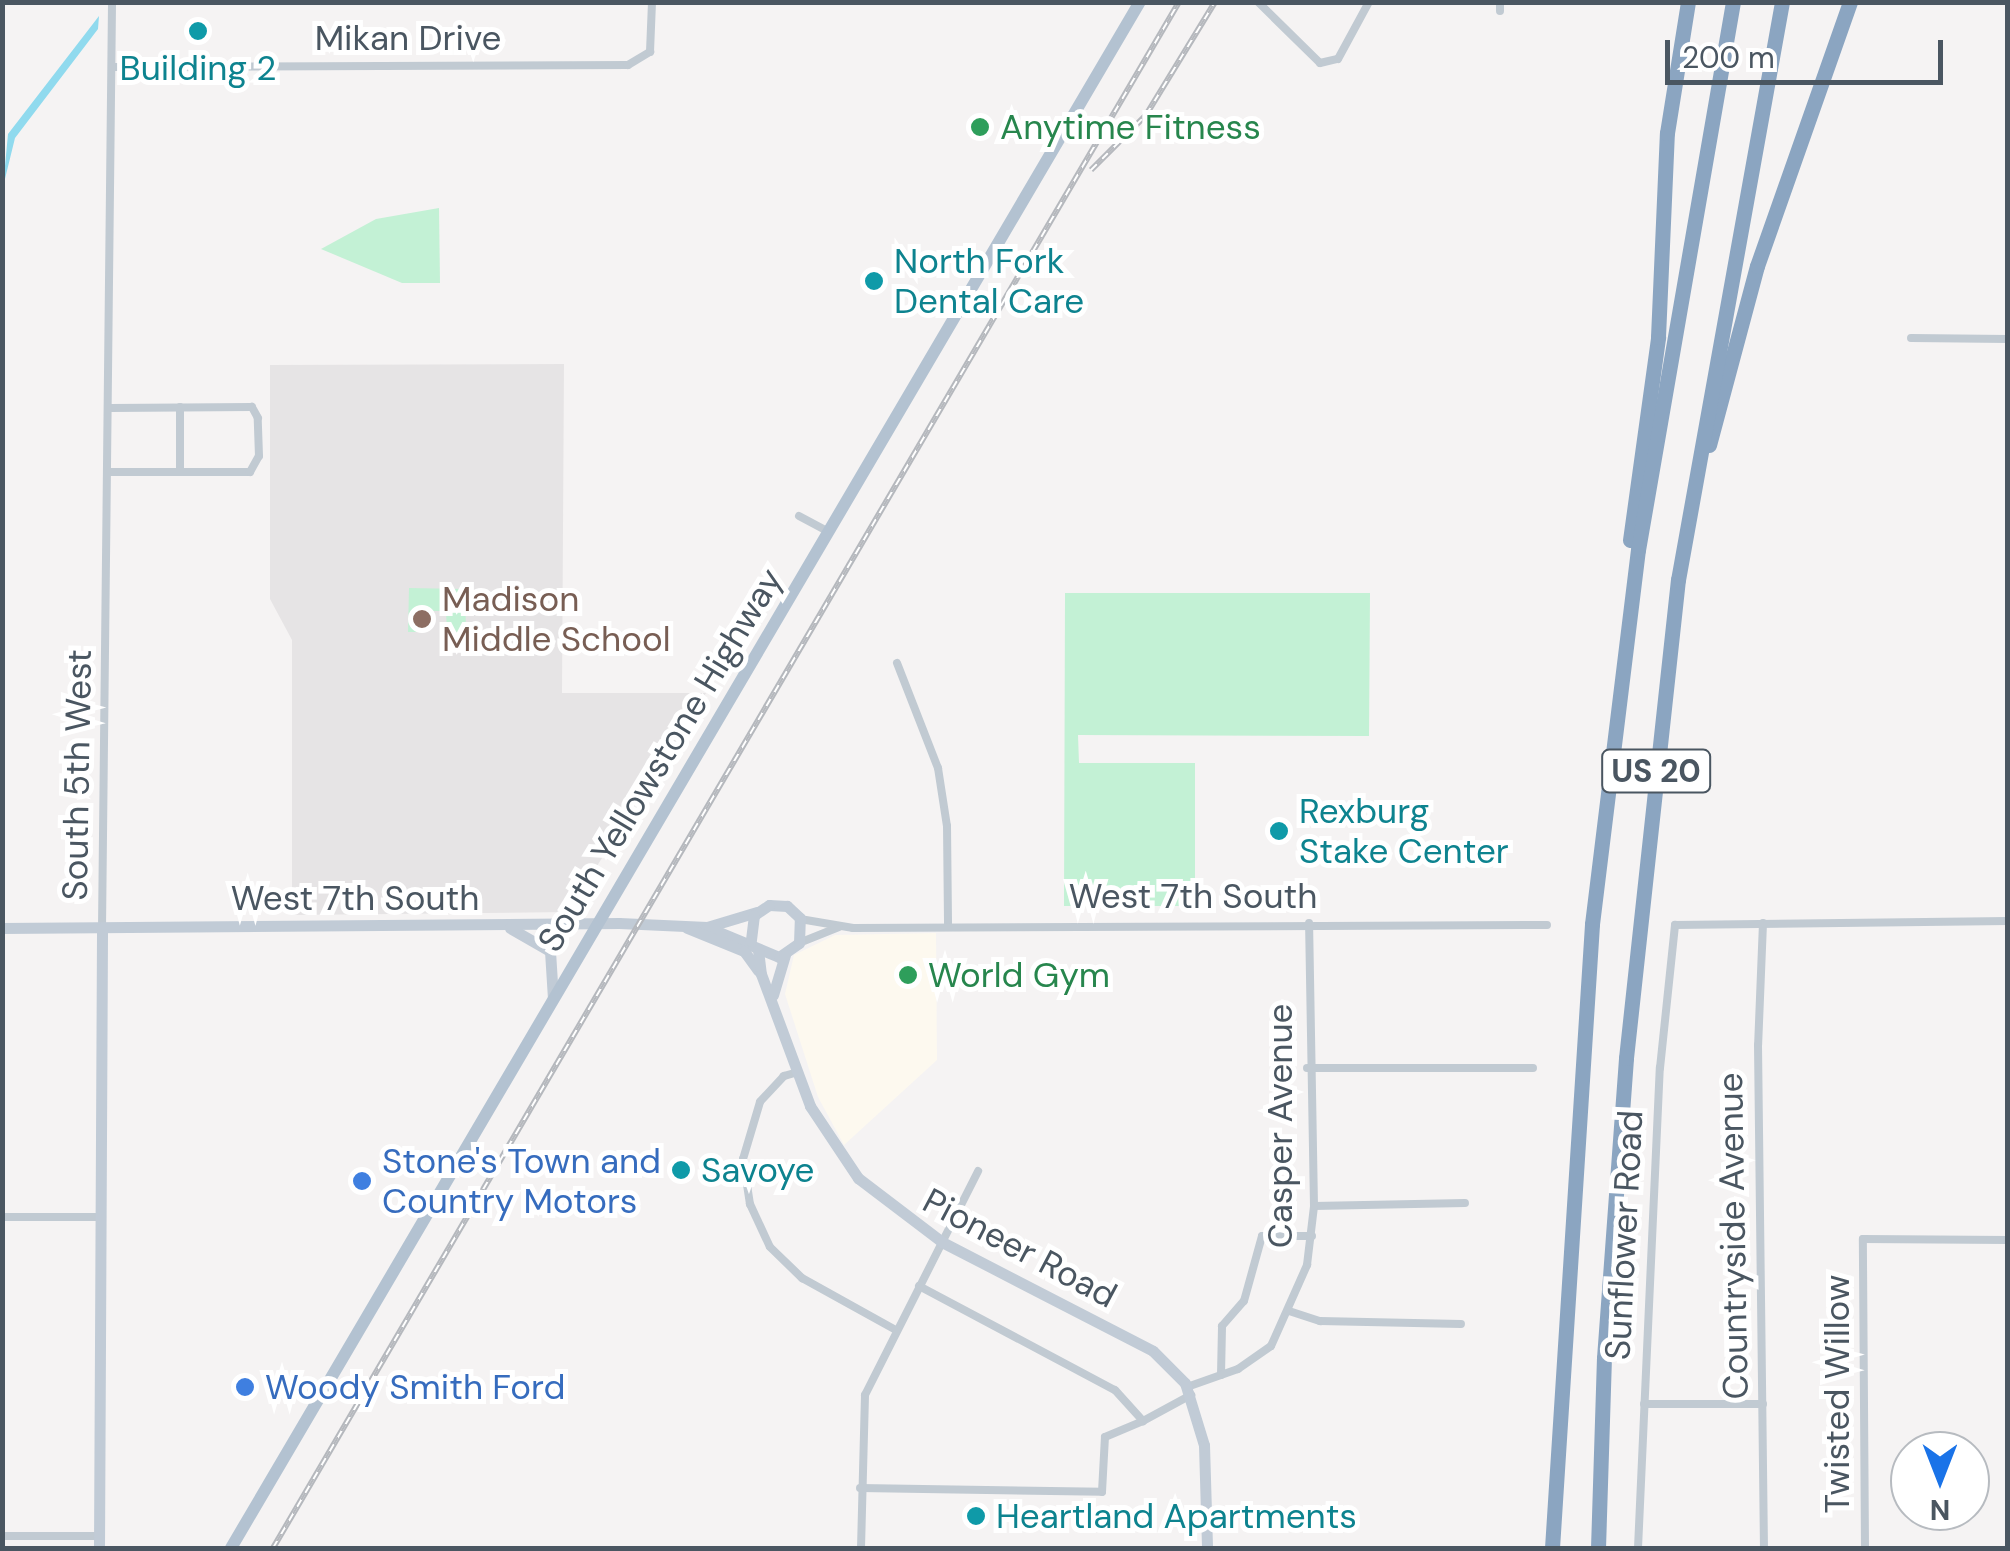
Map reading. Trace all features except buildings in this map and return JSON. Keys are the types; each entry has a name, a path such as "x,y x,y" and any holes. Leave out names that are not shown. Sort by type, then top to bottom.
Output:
{"highway":[{"path":"1615,733 1626,568 1658,336 1668,133 1688,2"},
{"name":"US 20","path":"1552,1548 1576,1104 1615,733 1638,550 1733,2"},
{"name":"US 20","path":"1598,1548 1604,1358 1626,1058 1678,580 1782,2"},
{"path":"1678,580 1743,311 1850,2"}],"main road":[{"name":"South Yellowstone Highway","path":"231,1548 1140,2"}],"street":[{"name":"South 5th West","path":"100,1542 112,2"},
{"name":"Mikan Drive","path":"112,67 628,65 650,52 652,2"},
{"path":"1258,2 1320,63 1338,59 1369,2"},
{"path":"1910,338 2008,339"},
{"path":"180,407 180,471"},
{"path":"110,408 252,407 258,438 258,464 250,472 110,472"},
{"path":"799,516 829,532"},
{"path":"898,663 938,768 947,826 948,926"},
{"path":"773,995 785,955 799,943 800,920 778,904 757,912 755,945 785,955"},
{"name":"West 7th South","path":"2,928 687,928 757,912"},
{"name":"West 7th South","path":"800,920 839,927 1309,922 1547,925"},
{"path":"1763,923 2008,921"},
{"name":"Casper Avenue","path":"860,1488 1102,1492 1105,1438 1143,1421 1272,1346 1289,1311 1312,1236 1309,922"},
{"name":"Sunflower Road","path":"1638,1548 1660,1068 1675,925 1763,923"},
{"name":"Countryside Avenue","path":"1763,923 1764,1548"},
{"path":"506,926 550,951 553,999"},
{"name":"West 7th South","path":"707,926 755,945"},
{"name":"West 7th South","path":"799,943 839,927"},
{"path":"687,928 744,952 761,974"},
{"name":"Pioneer Road","path":"755,945 761,974 773,995 798,1072 844,1163 891,1208 942,1242 1153,1351 1189,1391 1204,1445 1207,1548"},
{"path":"1308,1068 1533,1068"},
{"path":"798,1072 784,1076 760,1102 743,1158 750,1204 770,1247 802,1278 896,1330"},
{"path":"860,1548 863,1407 896,1330 978,1172"},
{"path":"1314,1206 1465,1202"},
{"path":"2,1217 100,1217"},
{"path":"1221,1375 1222,1326 1244,1301 1262,1236 1312,1236"},
{"name":"Twisted Willow","path":"1865,1548 1864,1240 2008,1240"},
{"path":"919,1286 1114,1390 1143,1421"},
{"path":"1289,1311 1320,1321 1460,1324"},
{"path":"1644,1404 1763,1404"},
{"path":"2,1536 100,1542"}],"shaded area":[{"name":"Madison Middle School","path":"564,364 562,693 706,693 568,912 292,915 292,640 270,599 270,365"},
{"path":"936,933 937,1060 844,1145 818,1097 785,994 794,955 835,935"}],"green space":[{"path":"439,208 440,283 402,283 321,249 376,219"},
{"path":"409,588 465,589 466,632 447,632 446,611 426,611 425,632 408,632"},
{"path":"1065,593 1370,593 1369,736 1078,735 1079,763 1195,763 1195,906 1064,906"}],"water":[{"path":"99,16 98,29 15,138 3,187 8,134"}],"railway":[{"path":"273,1548 1179,2"},
{"path":"1091,170 1146,115 1215,2"}],"place":[{"name":"Building 2","path":"198,31"},
{"name":"Anytime Fitness","path":"980,127"},
{"name":"North Fork Dental Care","path":"874,281"},
{"name":"Madison Middle School","path":"422,619"},
{"name":"Rexburg Stake Center","path":"1279,831"},
{"name":"World Gym","path":"908,975"},
{"name":"Savoye","path":"681,1170"},
{"name":"Stone's Town and Country Motors","path":"362,1181"},
{"name":"Woody Smith Ford","path":"245,1387"},
{"name":"Heartland Apartments","path":"976,1516"}]}
